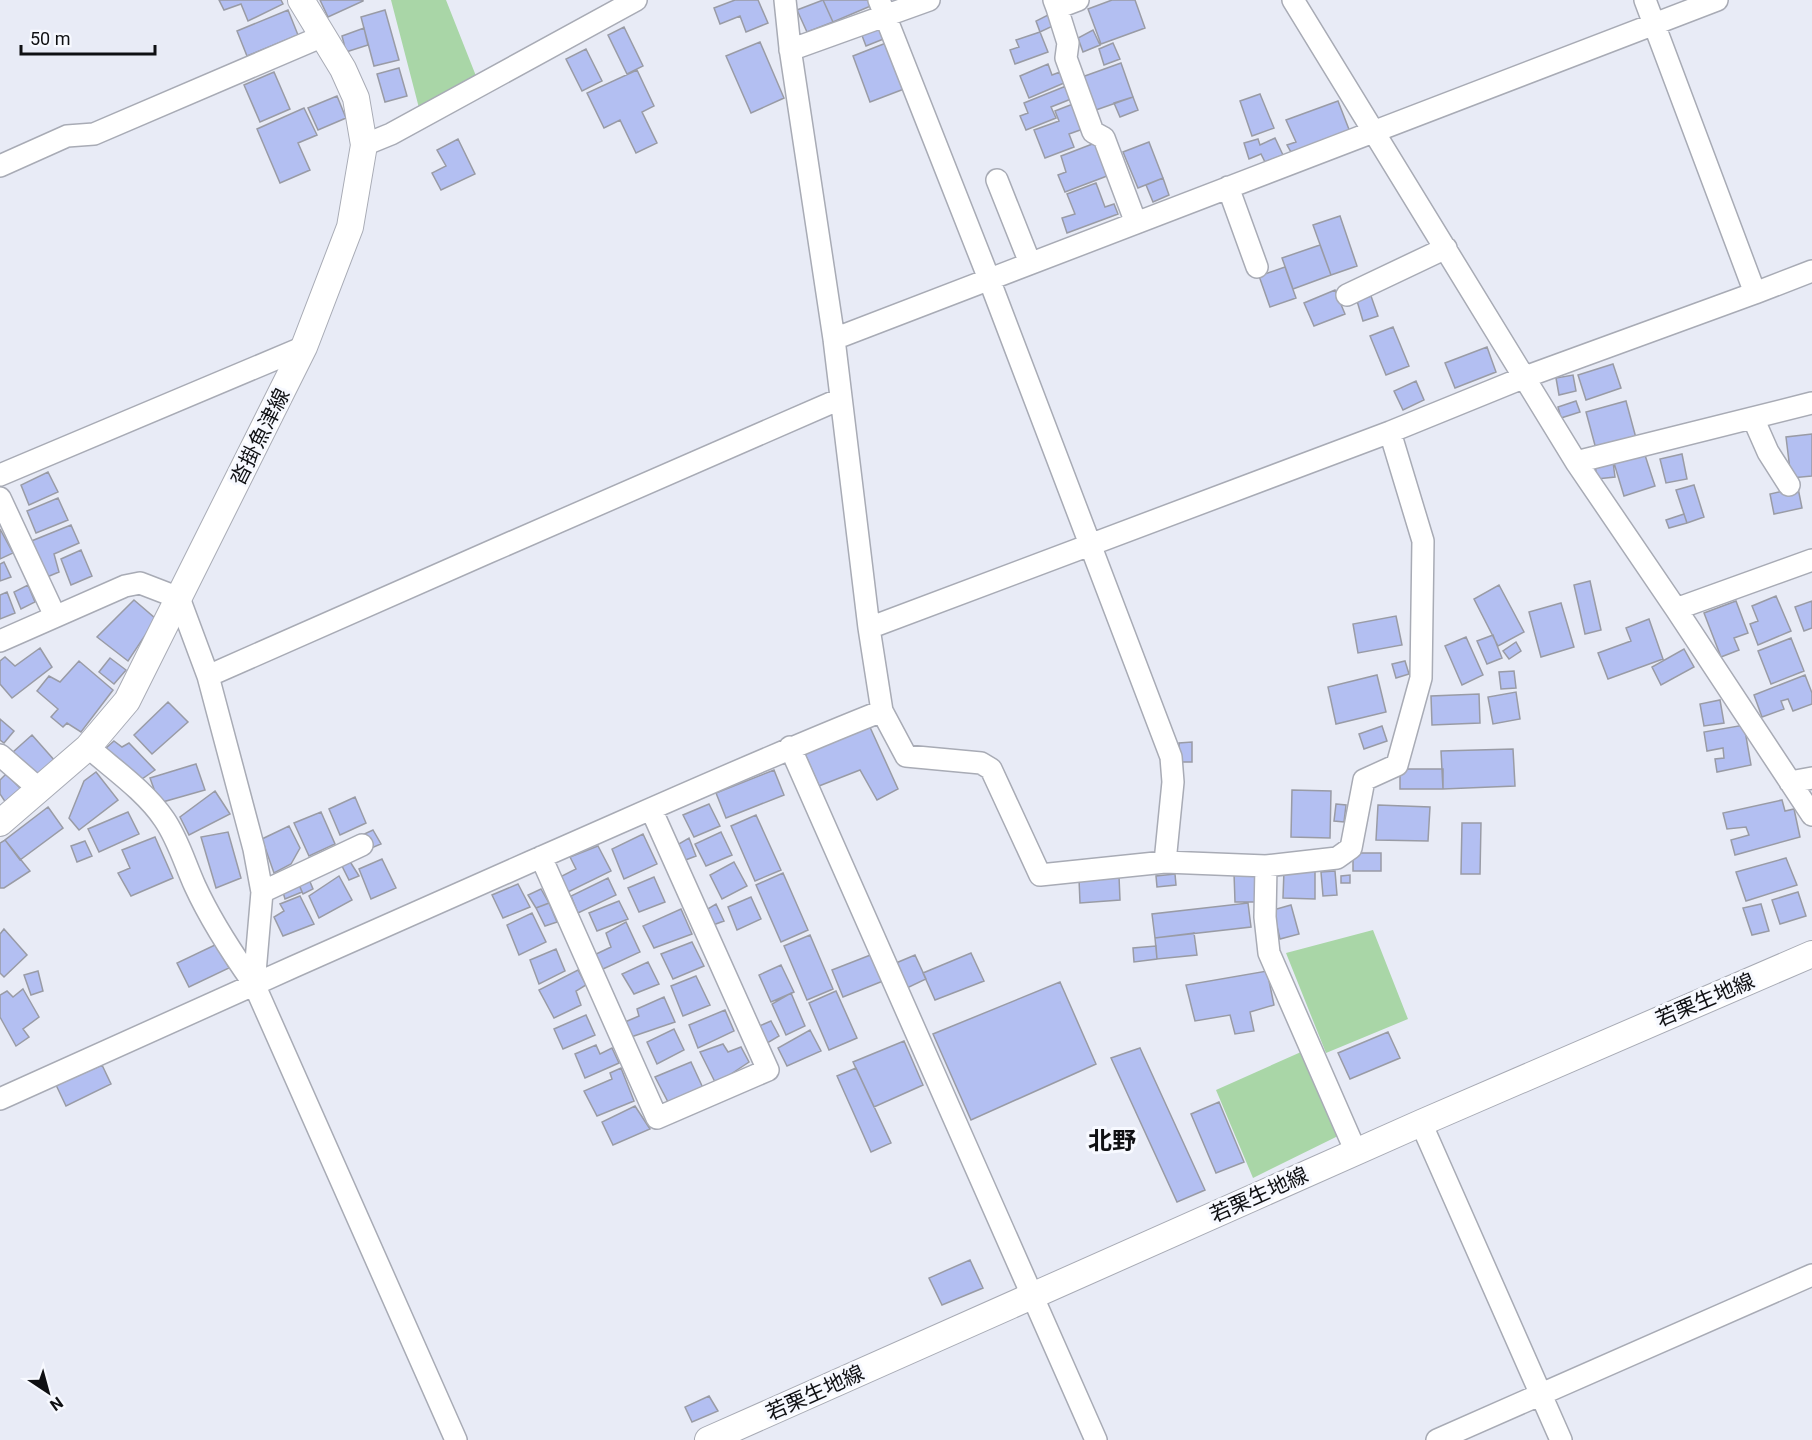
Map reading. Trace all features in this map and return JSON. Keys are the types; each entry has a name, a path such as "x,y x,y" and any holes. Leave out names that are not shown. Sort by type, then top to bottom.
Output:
{"main road":[{"name":"沓掛魚津線","path":"0,823 88,747 127,700 304,347 350,227 364,144 356,98 343,69 301,0"},
{"name":"若栗生地線","path":"708,1440 1420,1123 1812,954"}],"street":[{"path":"364,144 391,134 636,0"},
{"path":"785,0 790,50 834,339 869,628 882,711 906,756 981,763 991,769 1040,875 1165,862 1266,866 1337,858 1351,848 1364,780 1397,765 1421,678 1423,541 1390,432"},
{"path":"790,50 882,8 928,0"},
{"path":"1078,0 1055,4 1068,44 1066,58 1093,132 1104,138 1136,223"},
{"path":"1293,0 1576,462 1812,815"},
{"path":"1645,0 1755,293"},
{"path":"834,339 1717,0"},
{"path":"882,8 1171,757 1173,782 1165,862"},
{"path":"0,166 67,135 94,134 323,36"},
{"path":"997,180 1030,263"},
{"path":"1228,187 1257,267"},
{"path":"1347,295 1446,248"},
{"path":"869,628 1390,432 1525,377 1812,271"},
{"path":"0,475 304,347"},
{"path":"208,676 840,399"},
{"path":"1576,462 1812,403"},
{"path":"1753,417 1768,452 1789,486"},
{"path":"0,498 55,616"},
{"path":"1676,609 1812,560"},
{"path":"0,641 125,586 140,583 179,598 208,676 254,849 262,892 254,984"},
{"path":"0,1099 790,747 882,711"},
{"path":"88,747 140,793 164,818 217,928 254,984 456,1440"},
{"path":"790,747 1096,1440"},
{"path":"0,755 38,788"},
{"path":"1790,782 1812,778"},
{"path":"541,857 657,1118 768,1070 651,809"},
{"path":"262,892 362,845"},
{"path":"1266,866 1265,917 1269,953 1356,1152"},
{"path":"1420,1123 1561,1440"},
{"path":"1437,1440 1812,1275"}],"green space":[{"path":"391,0 446,0 476,76 419,108"},
{"path":"1373,930 1408,1019 1326,1053 1286,953"},
{"path":"1301,1052 1338,1136 1253,1178 1216,1090"}],"building":[{"path":"219,0 281,0 283,4 248,21 241,4 224,10"},
{"path":"320,0 363,0 363,1 328,17"},
{"path":"735,0 758,0 768,23 746,32 740,16 720,24 714,8"},
{"path":"823,0 872,0 873,5 833,22"},
{"path":"823,0 833,22 807,32 797,10"},
{"path":"1112,0 1135,0 1145,28 1101,44 1088,9"},
{"path":"288,10 298,35 247,56 237,31"},
{"path":"385,10 399,60 374,66 361,17"},
{"path":"1050,14 1055,25 1040,32 1036,21"},
{"path":"882,24 886,38 866,46 861,33"},
{"path":"624,27 643,66 627,74 608,35"},
{"path":"364,28 368,45 346,52 342,36"},
{"path":"1093,30 1100,45 1083,52 1078,38"},
{"path":"1040,32 1048,52 1015,64 1010,50 1019,47 1016,40"},
{"path":"760,42 784,98 751,113 726,56"},
{"path":"886,43 904,89 870,102 853,56"},
{"path":"1113,43 1120,59 1104,65 1099,49"},
{"path":"586,49 602,81 582,91 566,59"},
{"path":"1121,63 1133,97 1093,111 1082,77"},
{"path":"1048,64 1052,75 1060,72 1064,83 1029,98 1020,76"},
{"path":"399,68 407,96 385,102 377,74"},
{"path":"637,70 654,106 642,112 657,143 636,153 620,120 604,128 587,93"},
{"path":"274,72 290,109 260,122 244,85"},
{"path":"1066,86 1071,99 1051,107 1056,118 1026,130 1020,116 1028,113 1024,103"},
{"path":"1260,94 1274,128 1252,136 1240,101"},
{"path":"337,96 346,118 318,130 308,108"},
{"path":"1133,97 1138,110 1120,117 1114,103"},
{"path":"1338,101 1350,132 1291,152 1287,145 1296,142 1286,120"},
{"path":"1073,104 1083,129 1069,134 1074,147 1045,158 1034,130 1059,121 1055,111"},
{"path":"304,108 317,135 298,143 310,170 280,183 257,129"},
{"path":"1275,138 1283,155 1265,162 1261,154 1249,159 1244,143 1258,139 1260,145"},
{"path":"458,139 475,174 441,190 432,173 446,166 437,150"},
{"path":"1149,142 1163,178 1138,188 1123,152"},
{"path":"1095,143 1107,176 1065,192 1058,175 1066,172 1061,156"},
{"path":"1163,178 1169,195 1153,202 1146,185"},
{"path":"1096,183 1105,207 1114,204 1118,214 1067,233 1062,218 1075,214 1067,194"},
{"path":"1340,216 1357,266 1331,275 1313,225"},
{"path":"1320,245 1331,275 1293,289 1282,258"},
{"path":"1285,267 1296,298 1270,307 1259,276"},
{"path":"1335,290 1345,314 1314,326 1304,303"},
{"path":"1371,296 1378,316 1363,321 1357,301"},
{"path":"1393,327 1409,366 1386,375 1370,336"},
{"path":"1487,347 1496,372 1455,388 1445,363"},
{"path":"1613,364 1621,388 1586,400 1578,375"},
{"path":"1573,375 1576,391 1559,395 1556,378"},
{"path":"1416,381 1424,400 1403,410 1394,391"},
{"path":"1576,401 1580,412 1561,418 1558,407"},
{"path":"1626,401 1636,438 1596,449 1586,412"},
{"path":"1812,434 1812,476 1791,478 1786,437"},
{"path":"1644,452 1655,486 1624,496 1614,463"},
{"path":"1682,454 1687,479 1666,483 1660,459"},
{"path":"1613,462 1615,477 1597,479 1595,464"},
{"path":"48,472 58,492 29,505 21,485"},
{"path":"1694,485 1704,517 1687,523 1676,490"},
{"path":"1798,488 1802,508 1774,514 1770,494"},
{"path":"58,498 68,520 36,533 27,511"},
{"path":"1684,514 1687,523 1669,528 1666,520"},
{"path":"71,525 79,543 54,554 59,572 47,577 29,542"},
{"path":"0,529 13,553 0,559"},
{"path":"81,550 92,576 71,585 61,559"},
{"path":"4,562 11,577 0,581 0,564"},
{"path":"1590,581 1601,630 1585,634 1574,585"},
{"path":"28,585 35,602 21,609 14,592"},
{"path":"1499,585 1524,632 1498,646 1474,599"},
{"path":"7,592 15,613 0,619 0,595"},
{"path":"1776,596 1791,631 1758,645 1750,624 1758,621 1752,606"},
{"path":"134,600 156,619 128,661 97,637"},
{"path":"1736,601 1748,633 1734,638 1739,650 1721,657 1704,613"},
{"path":"1812,601 1812,628 1804,631 1795,607"},
{"path":"1561,603 1574,647 1541,657 1529,612"},
{"path":"1396,616 1402,645 1358,653 1353,624"},
{"path":"1649,619 1663,659 1608,679 1598,653 1631,641 1626,628"},
{"path":"1493,635 1502,658 1487,664 1477,641"},
{"path":"1466,637 1483,675 1462,685 1445,646"},
{"path":"1791,638 1804,671 1771,684 1758,651"},
{"path":"1516,642 1521,651 1509,659 1503,651"},
{"path":"40,648 52,667 12,698 0,684 0,661 5,657 15,666"},
{"path":"1684,649 1694,667 1661,685 1652,667"},
{"path":"110,658 126,670 114,684 99,672"},
{"path":"79,661 113,690 81,732 67,723 63,727 51,717 58,709 37,691 49,676 60,682"},
{"path":"1405,661 1409,674 1396,678 1392,664"},
{"path":"1514,671 1516,688 1501,689 1499,672"},
{"path":"1377,675 1386,712 1336,724 1328,687"},
{"path":"1805,675 1812,693 1812,704 1793,711 1788,699 1781,701 1784,709 1762,717 1754,695"},
{"path":"1516,692 1520,719 1493,724 1488,697"},
{"path":"1479,694 1480,723 1432,725 1431,696"},
{"path":"1720,700 1724,723 1704,726 1700,704"},
{"path":"168,702 188,722 152,754 134,735"},
{"path":"0,719 14,731 4,743 0,740"},
{"path":"869,725 898,789 877,800 860,770 819,786 805,754"},
{"path":"1744,725 1751,765 1717,772 1715,759 1724,758 1723,748 1707,751 1704,732"},
{"path":"1382,726 1387,741 1364,749 1359,734"},
{"path":"32,735 55,761 36,777 13,752"},
{"path":"114,741 122,747 129,743 155,770 139,781 105,749"},
{"path":"1192,742 1192,762 1179,762 1179,743"},
{"path":"1513,749 1515,786 1443,789 1441,751"},
{"path":"196,764 205,790 159,803 150,778"},
{"path":"1400,769 1443,769 1443,789 1400,789"},
{"path":"774,770 784,795 726,818 716,793"},
{"path":"96,772 118,800 79,830 69,818 84,781"},
{"path":"6,774 23,791 6,803 0,794 0,780"},
{"path":"1292,790 1331,791 1330,838 1291,837"},
{"path":"215,791 230,814 189,835 180,817"},
{"path":"355,797 366,823 340,835 329,809"},
{"path":"1782,800 1785,811 1794,809 1800,837 1735,855 1731,840 1749,835 1746,827 1727,829 1723,813"},
{"path":"709,804 720,826 694,837 683,815"},
{"path":"1336,804 1346,805 1344,822 1334,821"},
{"path":"1378,805 1430,807 1428,841 1376,840"},
{"path":"48,807 63,828 20,860 5,840"},
{"path":"128,812 139,834 99,852 88,829"},
{"path":"321,812 335,844 309,856 294,823"},
{"path":"756,815 781,870 755,881 731,826"},
{"path":"1462,823 1481,823 1480,874 1461,874"},
{"path":"289,826 300,848 291,864 274,873 262,839"},
{"path":"373,830 381,844 369,849 362,835"},
{"path":"228,832 241,878 216,888 201,837"},
{"path":"721,832 732,855 706,866 695,844"},
{"path":"643,834 657,864 624,879 612,849"},
{"path":"155,837 173,878 131,896 118,873 130,868 122,850"},
{"path":"689,838 696,856 683,861 677,845"},
{"path":"5,840 30,871 4,888 0,888 0,843"},
{"path":"85,841 92,856 77,862 71,846"},
{"path":"598,846 611,871 568,892 560,877 576,869 570,857"},
{"path":"1353,853 1381,853 1381,871 1353,871"},
{"path":"1786,858 1797,885 1746,901 1736,872"},
{"path":"382,859 396,888 371,899 359,869"},
{"path":"349,860 359,876 349,880 341,864"},
{"path":"734,862 747,886 722,899 710,875"},
{"path":"1284,870 1315,871 1315,899 1283,898"},
{"path":"1335,871 1337,895 1323,896 1321,872"},
{"path":"1255,872 1256,902 1235,902 1234,873"},
{"path":"783,873 808,930 781,942 756,885"},
{"path":"1175,874 1176,885 1157,887 1156,876"},
{"path":"1350,875 1350,883 1341,883 1341,876"},
{"path":"339,876 352,900 319,918 309,896"},
{"path":"1119,876 1120,900 1080,903 1079,879"},
{"path":"308,877 313,889 303,894 298,882"},
{"path":"654,877 665,902 639,912 628,888"},
{"path":"608,878 616,895 578,913 571,896"},
{"path":"298,882 302,892 285,899 282,889"},
{"path":"518,884 530,907 503,918 492,895"},
{"path":"541,889 549,903 536,908 528,895"},
{"path":"1798,892 1806,916 1780,924 1772,900"},
{"path":"300,896 314,924 283,936 274,917 284,911 280,904"},
{"path":"751,897 761,919 737,930 728,907"},
{"path":"619,901 628,919 597,931 589,913"},
{"path":"549,903 557,922 545,926 536,908"},
{"path":"1248,903 1251,927 1155,938 1152,914"},
{"path":"716,904 724,921 713,925 706,910"},
{"path":"1761,904 1769,931 1752,935 1743,908"},
{"path":"1291,905 1299,934 1280,939 1273,910"},
{"path":"681,909 692,934 654,948 643,926"},
{"path":"532,913 546,942 519,955 507,925"},
{"path":"626,922 640,952 603,969 594,955 611,947 606,933"},
{"path":"4,929 27,955 4,977 0,973 0,934"},
{"path":"1194,933 1197,955 1157,959 1155,938"},
{"path":"810,935 833,989 807,1000 784,946"},
{"path":"692,942 704,966 673,979 661,954"},
{"path":"217,944 229,968 189,987 177,963"},
{"path":"1156,946 1157,959 1134,962 1133,948"},
{"path":"556,949 565,971 539,984 530,960"},
{"path":"971,953 984,981 935,1000 923,973"},
{"path":"873,954 883,981 843,997 832,970"},
{"path":"915,955 926,979 907,988 896,963"},
{"path":"648,962 659,984 634,994 622,974"},
{"path":"781,965 794,992 771,1002 759,975"},
{"path":"578,970 586,985 576,991 581,1005 554,1018 539,990"},
{"path":"38,971 43,991 31,995 24,975"},
{"path":"1267,971 1274,1005 1250,1012 1254,1031 1235,1034 1230,1015 1195,1021 1186,985"},
{"path":"696,976 710,1005 683,1016 671,986"},
{"path":"1060,982 1096,1064 971,1120 933,1034"},
{"path":"23,989 39,1017 23,1029 29,1037 16,1046 0,1017 0,995 7,991 13,997"},
{"path":"836,991 857,1038 829,1050 809,1003"},
{"path":"791,993 805,1026 786,1035 772,1004"},
{"path":"664,997 675,1022 631,1037 625,1022 639,1016 637,1009"},
{"path":"725,1010 734,1031 698,1048 689,1025"},
{"path":"586,1015 595,1035 563,1049 554,1029"},
{"path":"771,1021 779,1036 764,1045 757,1027"},
{"path":"674,1029 684,1050 657,1064 647,1042"},
{"path":"810,1030 821,1051 787,1066 778,1048"},
{"path":"1388,1032 1400,1058 1350,1079 1338,1053"},
{"path":"904,1041 923,1085 874,1107 853,1062"},
{"path":"723,1044 728,1052 741,1047 749,1062 716,1084 700,1052"},
{"path":"596,1045 600,1054 612,1048 619,1063 585,1078 575,1054"},
{"path":"1140,1048 1205,1190 1177,1202 1111,1058"},
{"path":"691,1062 703,1088 668,1102 655,1077"},
{"path":"102,1065 111,1084 66,1106 56,1085"},
{"path":"621,1068 634,1101 597,1116 584,1091 612,1079 610,1073"},
{"path":"856,1068 891,1143 871,1152 837,1076"},
{"path":"1219,1102 1244,1162 1216,1173 1191,1114"},
{"path":"635,1106 650,1129 613,1145 602,1122"},
{"path":"970,1260 983,1288 942,1305 929,1278"},
{"path":"709,1396 718,1411 692,1422 685,1407"}],"district":[{"name":"北野","path":"1112,1141"}]}
